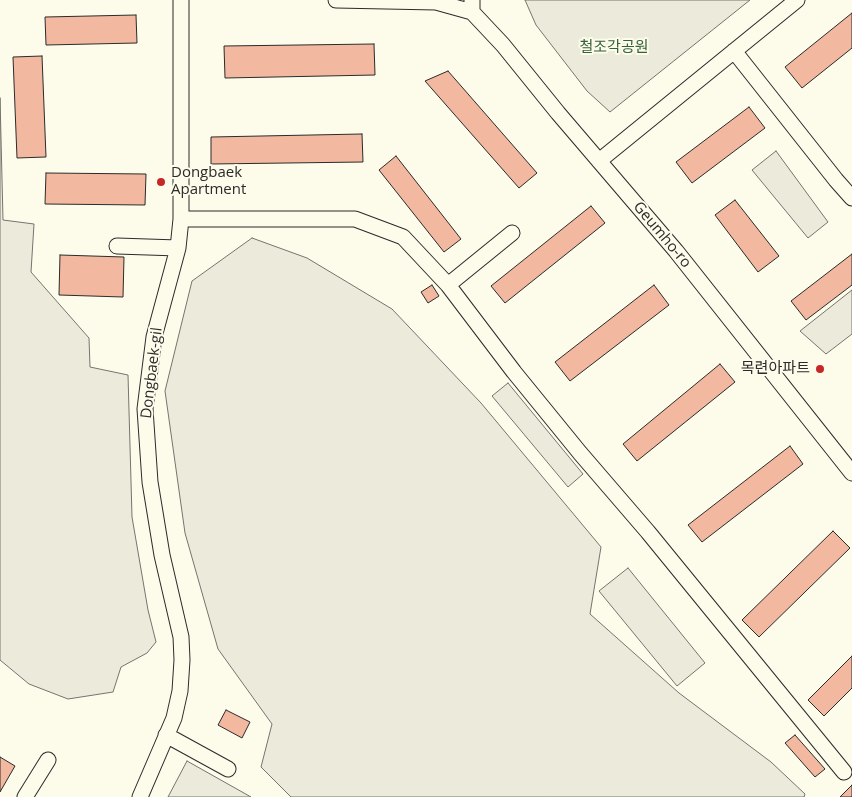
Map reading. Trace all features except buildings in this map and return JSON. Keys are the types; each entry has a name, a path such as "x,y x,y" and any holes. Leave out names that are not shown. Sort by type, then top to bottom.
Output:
{"street":[{"name":"Dongbaek-gil","path":"140,797 174,718 180,691 182,660 181,637 162,555 150,482 145,409 154,337 178,248 181,219 181,0"},
{"path":"336,0 436,2 472,6"},
{"path":"599,161 797,0"},
{"name":"Geumho-ro","path":"472,6 503,46 731,319 852,473"},
{"path":"734,51 852,198"},
{"path":"181,219 355,219 403,237 448,284 520,380 844,772"},
{"path":"448,284 512,233"},
{"path":"117,246 178,248"},
{"path":"166,735 228,769"},
{"path":"25,797 48,760"}],"green space":[{"name":"철조각공원","path":"525,0 750,0 610,112 587,91 536,25"},
{"path":"0,98 3,220 34,224 31,272 89,338 90,367 128,375 132,517 148,610 156,642 147,653 121,667 113,692 68,699 29,684 0,660"},
{"path":"776,151 828,222 808,238 752,170"},
{"path":"252,238 307,258 392,309 481,403 601,547 590,614 679,693 771,762 805,794 804,797 291,797 261,767 272,724 218,649 185,533 165,391 192,281"},
{"path":"852,290 852,334 826,354 800,331"},
{"path":"508,383 583,474 568,487 492,396"},
{"path":"628,568 705,663 677,686 599,591"},
{"path":"187,761 251,797 168,797"}],"place":[{"name":"Dongbaek Apartment","path":"161,182"},
{"name":"목련아파트","path":"820,369"}]}
